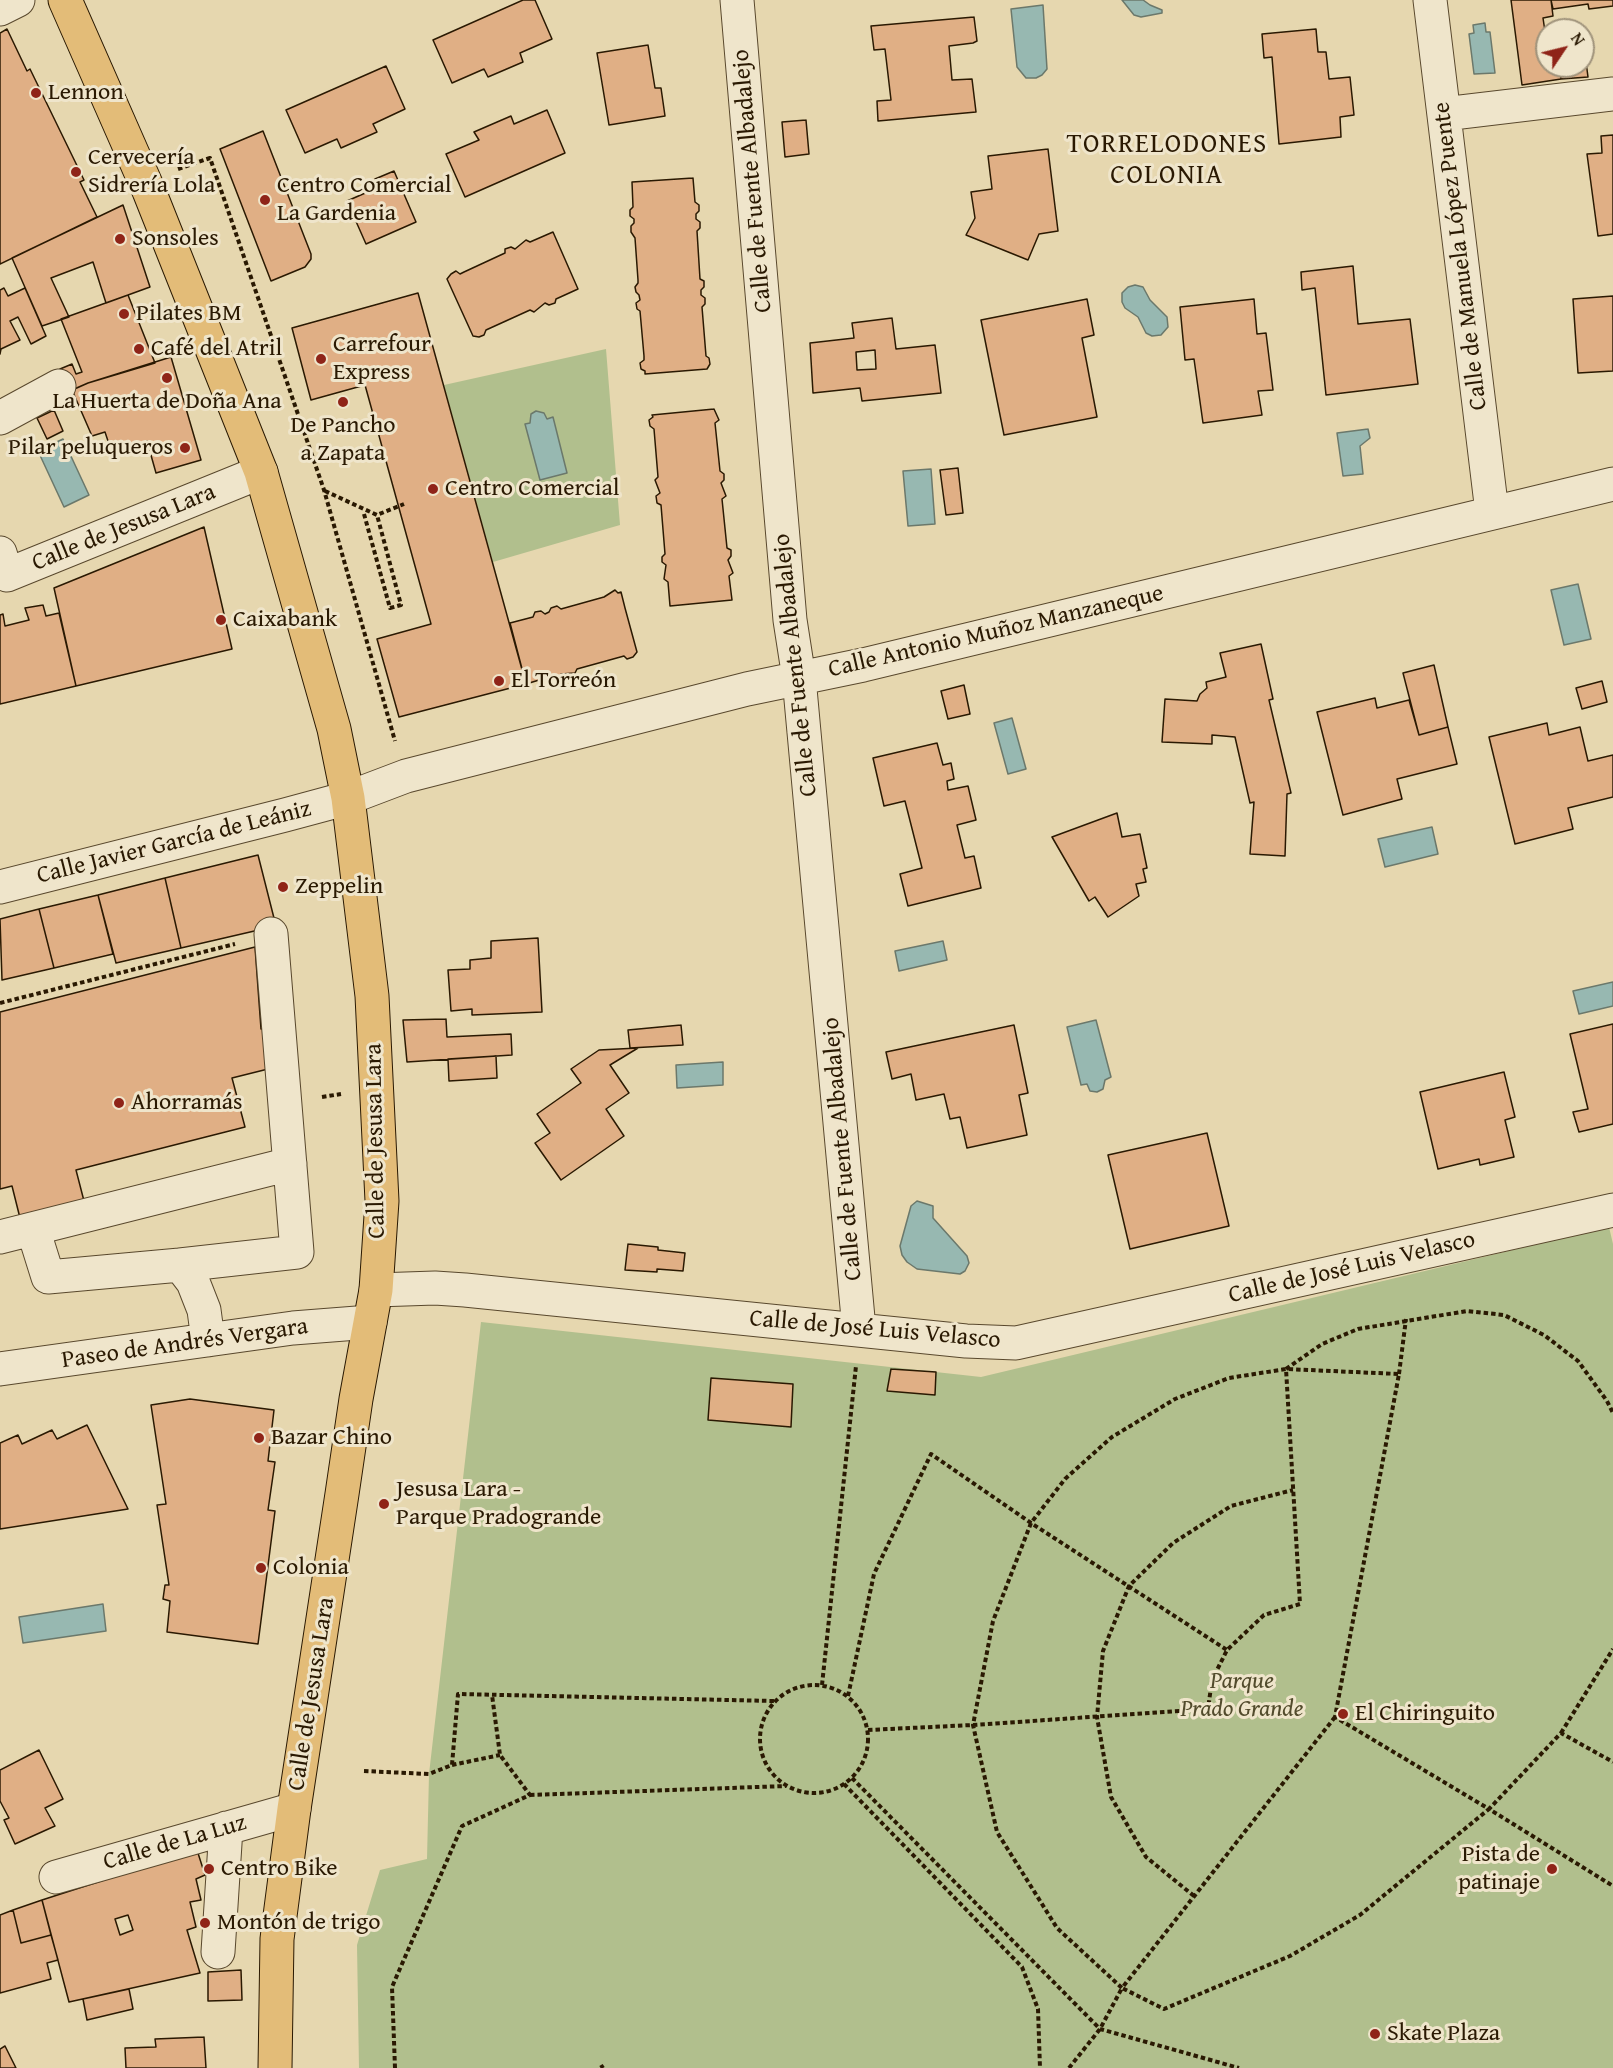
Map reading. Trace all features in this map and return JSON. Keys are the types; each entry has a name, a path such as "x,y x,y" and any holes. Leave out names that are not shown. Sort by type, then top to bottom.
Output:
{"main road":[{"name":"Calle de Jesusa Lara","path":"65,0 149,191 261,472 334,729 348,798 372,996 382,1201 376,1290 356,1399 294,1809 277,1938 275,2068"}],"street":[{"path":"0,9 18,0"},
{"name":"Calle de Fuente Albadalejo","path":"737,0 790,620 799,678 859,1329"},
{"name":"Calle de Manuela López Puente","path":"1430,0 1492,512"},
{"path":"1444,114 1613,94"},
{"path":"0,418 59,386"},
{"name":"Calle de Jesusa Lara","path":"0,554 7,575 261,472"},
{"name":"Calle Antonio Muñoz Manzaneque","path":"348,798 405,776 747,689 875,662 1613,484"},
{"name":"Calle Javier García de Leániz","path":"0,887 185,842 348,798"},
{"path":"33,1229 48,1277 297,1252 271,934"},
{"path":"0,1237 290,1164"},
{"name":"Calle de José Luis Velasco","path":"376,1290 435,1288 465,1290 966,1341 1016,1343 1613,1210"},
{"path":"180,1265 193,1282 204,1310 208,1340"},
{"name":"Paseo de Andrés Vergara","path":"0,1369 293,1328 370,1322"},
{"name":"Calle de La Luz","path":"56,1877 294,1809"},
{"path":"218,1952 225,1828"}],"path":[{"path":"171,171 210,158 324,490 405,776"},
{"path":"324,490 377,515 404,504"},
{"path":"364,514 390,608 401,605 377,515"},
{"path":"0,1003 271,934"},
{"path":"285,1102 377,1088"},
{"path":"1286,1369 1322,1344 1358,1329 1406,1319 1467,1311 1504,1316 1544,1335 1578,1361 1613,1413"},
{"path":"1069,2068 1100,2029 1122,1988 1335,1717 1399,1374 1406,1319"},
{"path":"822,1685 857,1362"},
{"path":"868,1730 1208,1709 1212,1680 1227,1650 1264,1615 1300,1604 1286,1369"},
{"path":"1399,1374 1286,1369 1229,1378 1175,1399 1113,1437 1065,1479 1031,1523 993,1621 973,1725 997,1832 1058,1928 1122,1988 1164,2009 1290,1956 1360,1915 1489,1809 1561,1733 1613,1649"},
{"path":"848,1696 874,1574 931,1454 1031,1523 1227,1650"},
{"path":"1194,1896 1146,1857 1111,1797 1097,1717 1102,1650 1129,1586 1173,1543 1231,1506 1293,1490"},
{"path":"395,2068 392,1987 462,1826 530,1795 786,1786 805,1793 826,1792 852,1778 860,1769 867,1750 868,1730 861,1711 848,1696 822,1685 809,1684 784,1692 774,1701 762,1722 760,1746 768,1769 786,1786"},
{"path":"452,1765 458,1694 774,1701"},
{"path":"492,1695 500,1755 530,1795"},
{"path":"1335,1717 1613,1886"},
{"path":"1561,1733 1613,1762"},
{"path":"364,1771 429,1774 452,1765 500,1755"},
{"path":"852,1778 1100,2029 1239,2068"},
{"path":"843,1784 1022,1967 1038,2009 1040,2068"}],"green space":[{"path":"606,349 620,525 493,562 444,385"},
{"name":"Parque Prado Grande","path":"1609,1227 1613,1244 1613,2068 359,2068 357,1945 380,1870 427,1859 429,1774 481,1322 981,1377"}],"water":[{"path":"1122,0 1143,0 1162,10 1162,13 1141,17 1134,15"},
{"path":"1043,5 1047,69 1036,78 1026,78 1017,67 1011,9"},
{"path":"1485,23 1486,32 1490,32 1495,73 1474,74 1469,34 1474,33 1473,25"},
{"path":"1135,285 1143,287 1150,300 1167,317 1168,327 1161,335 1152,336 1146,333 1138,317 1125,308 1122,293 1128,287"},
{"path":"536,411 544,413 547,419 553,417 567,473 540,480 525,424 530,423 531,414"},
{"path":"1368,429 1370,438 1360,446 1363,474 1343,476 1337,433"},
{"path":"63,439 89,495 64,507 38,451"},
{"path":"931,469 935,524 908,526 903,471"},
{"path":"1578,584 1591,639 1564,645 1551,590"},
{"path":"1012,718 1026,769 1008,774 994,723"},
{"path":"1432,827 1438,854 1385,867 1378,839"},
{"path":"943,941 947,960 899,971 895,951"},
{"path":"1613,982 1613,1006 1579,1014 1573,991"},
{"path":"1096,1020 1111,1077 1105,1080 1103,1089 1097,1092 1090,1091 1087,1084 1081,1085 1067,1027"},
{"path":"723,1062 723,1085 677,1088 676,1065"},
{"path":"917,1201 933,1206 933,1218 967,1256 969,1263 965,1271 960,1274 917,1269 902,1255 900,1246 911,1206"},
{"path":"103,1604 106,1631 23,1643 19,1617"}],"building":[{"path":"523,0 535,0 552,39 520,53 523,62 488,77 484,69 452,83 433,40"},
{"path":"1511,0 1551,0 1553,16 1535,18 1535,78 1561,79 1522,85"},
{"path":"1551,0 1613,0 1613,6 1589,9 1588,4 1553,9"},
{"path":"974,17 977,41 949,46 952,80 972,79 976,112 878,121 877,101 891,100 885,49 874,50 871,26"},
{"path":"7,29 27,71 30,69 84,180 80,182 97,217 0,264 0,33"},
{"path":"1316,29 1318,52 1326,52 1329,79 1350,77 1354,115 1340,117 1341,137 1279,144 1272,57 1264,58 1262,34"},
{"path":"648,45 655,88 661,88 665,116 609,125 597,53"},
{"path":"386,66 405,109 373,124 377,132 341,148 337,139 305,153 286,110"},
{"path":"547,110 565,153 465,197 446,154 479,140 474,132 511,116 514,124"},
{"path":"806,120 809,154 785,157 782,122"},
{"name":"Centro Comercial La Gardenia","path":"263,131 311,254 311,259 305,267 271,281 220,149"},
{"path":"1613,135 1613,234 1598,236 1587,154 1602,153 1601,136"},
{"path":"1048,149 1058,231 1039,234 1028,260 966,235 975,218 971,192 992,189 988,156"},
{"path":"394,171 416,222 366,244 347,201 379,187 375,179"},
{"path":"693,178 695,202 699,205 696,219 700,222 700,228 697,231 700,279 704,281 701,295 705,298 705,304 702,307 706,356 710,364 707,369 645,374 640,363 644,360 644,356 640,311 636,303 640,300 635,287 638,280 635,238 631,232 631,226 634,223 634,219 630,216 630,210 633,207 632,182"},
{"path":"123,205 150,287 106,303 93,262 51,278 69,317 42,326 12,258"},
{"path":"553,232 578,289 556,299 555,303 549,305 545,303 534,312 530,310 486,330 484,335 473,336 447,279 456,271 460,274 505,253 505,249 511,247 515,249 526,240 530,242"},
{"path":"1353,266 1358,324 1410,319 1418,384 1326,395 1315,288 1302,290 1301,272"},
{"path":"4,288 8,296 25,288 46,336 31,344 18,317 10,321 20,340 1,349 0,354 0,290"},
{"name":"Centro Comercial","path":"418,293 526,684 399,717 377,639 431,624 365,385 311,400 292,328"},
{"path":"128,295 155,363 88,383 70,391 60,369 72,364 76,374 82,372 61,319"},
{"path":"1613,296 1613,371 1578,373 1573,299"},
{"path":"1087,299 1094,335 1082,338 1097,417 1004,435 981,320"},
{"path":"1254,299 1257,334 1266,333 1273,390 1258,391 1262,415 1203,423 1194,359 1185,360 1180,307"},
{"path":"892,318 896,349 935,345 941,393 862,401 860,388 813,393 810,343 854,338 852,323","holes":["875,350 876,369 857,370 856,352"]},
{"path":"171,357 201,460 156,473 147,441 112,453 105,432 92,436 72,390"},
{"path":"714,409 719,420 715,423 720,471 724,474 724,480 721,483 726,496 722,499 727,548 731,550 728,560 733,573 729,576 732,600 670,606 668,582 664,579 666,565 662,562 665,554 661,505 657,503 656,496 660,493 655,480 658,477 654,429 650,426 649,420 653,417 652,415"},
{"path":"54,410 63,431 47,439 37,418"},
{"path":"958,468 963,513 946,515 940,470"},
{"path":"204,527 232,649 76,686 54,588"},
{"path":"615,590 618,593 621,592 637,652 633,657 627,659 624,656 577,669 575,673 561,674 559,678 549,677 526,684 510,623 533,617 535,612 541,611 545,614 557,606 561,609 604,597"},
{"path":"43,605 46,616 59,613 76,686 0,704 0,615 3,614 5,626 29,620 25,608"},
{"path":"1261,644 1273,699 1269,700 1291,793 1287,794 1285,856 1250,854 1254,802 1250,803 1235,737 1212,735 1212,744 1162,742 1165,699 1197,701 1200,694 1207,688 1206,682 1226,677 1220,653"},
{"path":"1434,665 1448,727 1419,735 1403,673"},
{"path":"1602,681 1607,702 1582,709 1576,688"},
{"path":"964,685 970,714 948,719 941,691"},
{"path":"1375,698 1377,708 1409,700 1419,735 1448,727 1457,764 1397,779 1402,799 1343,815 1317,712"},
{"path":"1547,723 1549,735 1580,727 1588,761 1613,755 1613,797 1568,808 1573,829 1515,844 1489,737"},
{"path":"937,743 943,765 951,763 954,779 947,781 948,790 968,786 976,820 957,825 965,858 974,856 981,888 908,906 900,874 922,868 905,801 884,806 873,758"},
{"path":"1117,813 1122,837 1140,834 1147,868 1143,869 1146,882 1136,884 1139,896 1108,917 1095,897 1089,901 1052,837"},
{"path":"258,855 276,926 181,948 165,878"},
{"path":"165,878 181,948 116,963 98,895"},
{"path":"98,895 113,954 54,968 39,909"},
{"path":"39,909 54,968 2,980 0,919"},
{"path":"538,938 542,1012 472,1015 472,1009 451,1011 448,970 470,969 470,960 491,958 491,941"},
{"name":"Ahorramás","path":"255,947 261,1029 266,1028 268,1069 232,1078 245,1127 76,1170 84,1201 20,1218 12,1186 0,1189 0,1012"},
{"path":"446,1019 447,1037 511,1034 512,1055 407,1062 403,1020"},
{"path":"1613,1024 1613,1124 1579,1132 1573,1112 1588,1109 1570,1034"},
{"path":"681,1025 683,1045 630,1048 628,1030"},
{"path":"1014,1025 1028,1093 1019,1095 1027,1135 967,1148 960,1117 950,1119 944,1094 916,1100 911,1074 892,1079 886,1052"},
{"path":"638,1048 610,1065 629,1093 606,1109 624,1136 561,1180 535,1143 550,1133 537,1114 581,1083 571,1069 599,1050"},
{"path":"496,1056 497,1078 449,1081 448,1059"},
{"path":"1504,1072 1515,1117 1505,1120 1514,1157 1480,1165 1479,1159 1438,1169 1420,1092"},
{"path":"1207,1133 1229,1226 1130,1249 1108,1155"},
{"path":"628,1244 685,1253 683,1271 625,1270"},
{"path":"891,1369 936,1372 935,1395 887,1391"},
{"path":"711,1378 793,1384 791,1427 708,1420"},
{"path":"190,1399 274,1410 268,1461 275,1462 268,1510 275,1511 258,1644 167,1632 170,1601 163,1599 165,1585 169,1585 157,1505 166,1504 151,1405"},
{"path":"87,1425 128,1509 0,1529 0,1443 18,1435 22,1444 52,1430 57,1439"},
{"path":"39,1750 63,1799 45,1808 55,1826 15,1844 4,1820 9,1818 0,1801 0,1770"},
{"path":"197,1850 205,1875 196,1879 201,1900 190,1902 196,1927 187,1930 200,1973 69,2002 42,1900","holes":["128,1915 133,1930 120,1935 115,1919"]},
{"path":"42,1900 51,1935 21,1943 13,1910"},
{"path":"13,1910 21,1943 51,1935 58,1960 47,1963 51,1979 0,1993 0,1915"},
{"path":"241,1970 242,2000 208,2001 208,1972"},
{"path":"129,1989 133,2009 87,2020 83,1999"},
{"path":"204,2037 206,2068 126,2068 125,2048 156,2047 155,2039"},
{"path":"5,2046 16,2068 0,2068 0,2049"}],"place":[{"name":"Lennon","path":"36,93"},
{"name":"Cervecería Sidrería Lola","path":"76,172"},
{"name":"Centro Comercial La Gardenia","path":"265,200"},
{"name":"Sonsoles","path":"120,239"},
{"name":"Pilates BM","path":"124,314"},
{"name":"Café del Atril","path":"139,349"},
{"name":"Carrefour Express","path":"321,359"},
{"name":"La Huerta de Doña Ana","path":"167,378"},
{"name":"De Pancho a Zapata","path":"343,402"},
{"name":"Pilar peluqueros","path":"185,448"},
{"name":"Centro Comercial","path":"433,489"},
{"name":"Caixabank","path":"221,620"},
{"name":"El Torreón","path":"499,681"},
{"name":"Zeppelin","path":"283,887"},
{"name":"Ahorramás","path":"119,1103"},
{"name":"Bazar Chino","path":"259,1438"},
{"name":"Jesusa Lara - Parque Pradogrande","path":"384,1504"},
{"name":"Colonia","path":"261,1568"},
{"name":"El Chiringuito","path":"1343,1714"},
{"name":"Centro Bike","path":"209,1869"},
{"name":"Pista de patinaje","path":"1552,1869"},
{"name":"Montón de trigo","path":"205,1923"},
{"name":"Skate Plaza","path":"1375,2034"}],"district":[{"name":"TORRELODONES COLONIA","path":"1167,160"}]}
